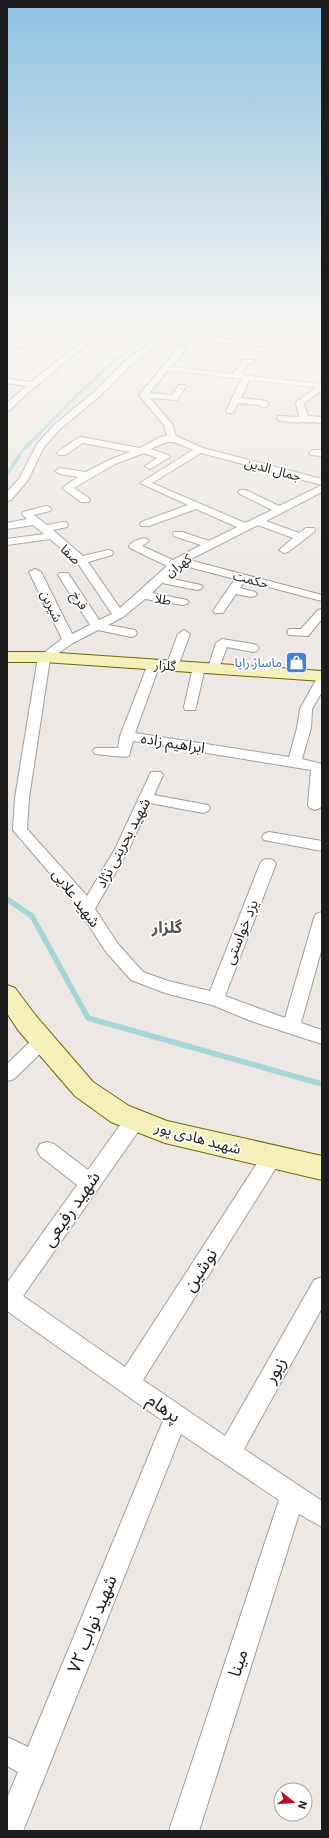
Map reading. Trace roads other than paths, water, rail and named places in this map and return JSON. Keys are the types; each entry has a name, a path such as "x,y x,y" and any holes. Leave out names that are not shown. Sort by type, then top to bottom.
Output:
{"main road":[{"name":"گلزار","path":"7,657 44,657 322,676"},
{"name":"شهید هادی پور","path":"8,1000 26,1023 84,1089 120,1114 165,1132 322,1168"}],"street":[{"path":"7,498 23,480 40,446 57,427 79,409"},
{"path":"85,500 67,488 87,475 163,439 172,438 168,424 155,409"},
{"path":"297,429 302,419 301,409"},
{"path":"281,418 302,419 321,423"},
{"name":"جمال الدین","path":"172,438 200,450 322,482"},
{"path":"62,453 80,440 142,450 165,457 150,466"},
{"path":"200,450 145,484 246,527"},
{"path":"60,471 87,475"},
{"name":"کهران","path":"44,657 69,640 119,615 177,563 322,488"},
{"path":"307,496 322,500"},
{"path":"242,497 251,498 280,510"},
{"path":"144,524 195,506"},
{"path":"36,521 27,514 46,509"},
{"path":"7,526 36,521"},
{"name":"صفا","path":"36,521 80,560 119,615"},
{"path":"257,521 300,537"},
{"path":"7,542 48,532 63,525"},
{"path":"284,550 310,530"},
{"path":"178,534 210,545"},
{"name":"حکمت","path":"144,541 134,546 177,563 242,577 322,598"},
{"path":"80,560 108,553"},
{"name":"شیرین","path":"35,572 69,640"},
{"name":"فرخ","path":"64,575 97,626"},
{"path":"219,611 242,577"},
{"path":"158,579 197,587"},
{"path":"233,590 251,594"},
{"name":"طلا","path":"143,595 183,602"},
{"path":"299,617 320,618"},
{"path":"293,632 304,633 320,618"},
{"path":"97,626 131,633"},
{"path":"172,666 184,634"},
{"path":"190,707 206,668 222,643 253,648"},
{"name":"شهید علایی","path":"44,657 22,798 13,831 77,894 112,948 137,976 165,987 215,999 257,1016 292,1026 322,1037"},
{"name":"ابراهیم زاده","path":"154,664 126,736 318,767 315,805"},
{"path":"294,762 304,728 306,709 322,680"},
{"path":"100,751 124,752 126,736"},
{"name":"شهید بحرینی نژاد","path":"87,910 122,849 147,798 156,775"},
{"path":"147,798 203,808"},
{"path":"268,836 322,846"},
{"name":"یزد خواستی","path":"215,999 268,864"},
{"path":"292,1026 322,918"},
{"path":"8,1074 42,1041"},
{"name":"شهید رفیعی","path":"7,1298 135,1120"},
{"path":"47,1150 90,1183"},
{"name":"نوشین","path":"128,1383 272,1157"},
{"name":"زیور","path":"229,1452 322,1287"},
{"name":"پرهام","path":"7,1298 176,1417 322,1515"},
{"name":"شهید نواب ۷۲","path":"8,1831 176,1417"},
{"name":"مینا","path":"184,1831 293,1495"},
{"path":"7,1750 34,1766"}],"waterway":[{"path":"18,457 23,450 64,409"},
{"path":"7,474 19,456"},
{"path":"7,899 32,916 88,1018 322,1084"}],"place":[{"name":"ماساژ رایا","path":"297,662"}],"district":[{"name":"گلزار","path":"167,927"}]}
